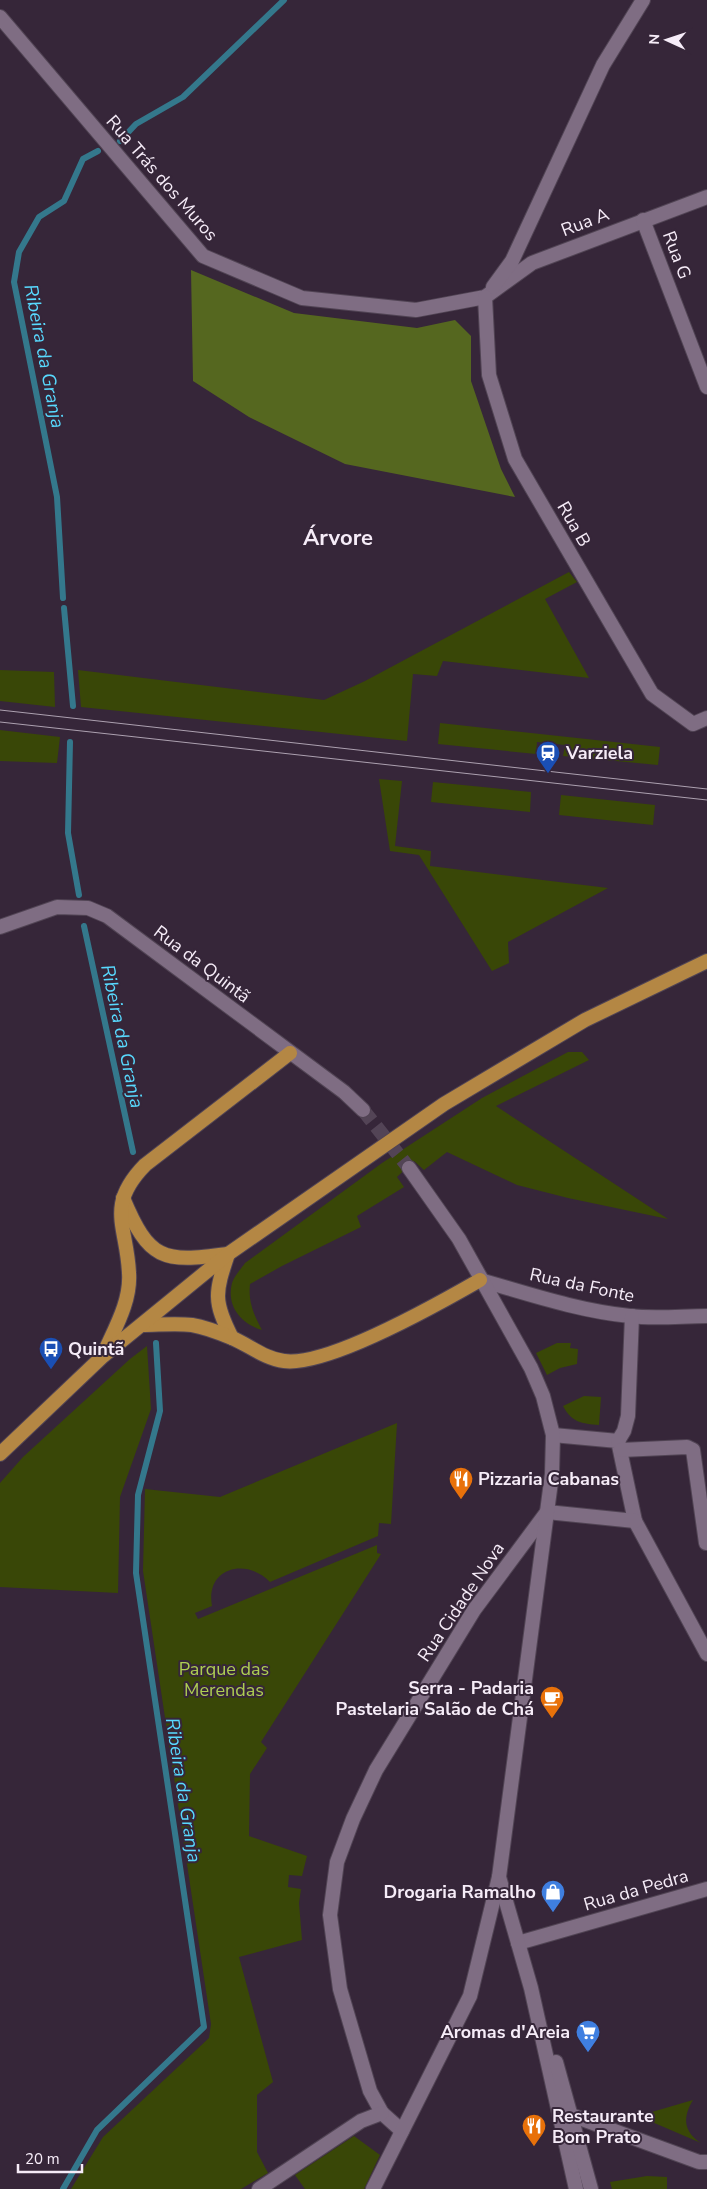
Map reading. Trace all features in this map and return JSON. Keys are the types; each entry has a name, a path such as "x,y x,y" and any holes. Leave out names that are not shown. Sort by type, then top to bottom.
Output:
{"main road":[{"path":"0,1454 103,1356 228,1254 444,1104 585,1020 707,961"},
{"path":"103,1356 125,1305 130,1274 120,1212 123,1198 132,1178 145,1165 290,1053"},
{"path":"123,1198 134,1224 147,1245 160,1254 179,1258 200,1258 228,1254"},
{"path":"228,1254 219,1279 216,1300 220,1314 232,1338"},
{"path":"142,1325 192,1325 232,1338 266,1356 283,1361 304,1361 323,1356 384,1330 480,1280"}],"street":[{"path":"485,297 512,261 603,65 643,0"},
{"name":"Rua Trás dos Muros","path":"0,17 203,256 302,298 416,310 485,297"},
{"name":"Rua A","path":"485,297 532,263 707,197"},
{"name":"Rua G","path":"643,220 707,387"},
{"name":"Rua B","path":"485,297 489,375 515,459 652,694 693,724 707,718"},
{"name":"Rua da Quintã","path":"0,927 57,907 88,908 100,913 344,1092 363,1110"},
{"path":"373,2189 470,1996 499,1878 552,1474 553,1435 543,1396 531,1368 480,1280 459,1239 409,1168"},
{"name":"Rua da Fonte","path":"480,1280 570,1306 632,1316 707,1316"},
{"path":"632,1316 628,1416 620,1446 635,1521 707,1654"},
{"path":"553,1435 620,1446 687,1448 692,1450 706,1543"},
{"path":"547,1512 635,1521"},
{"name":"Rua Cidade Nova","path":"402,2131 382,2113 370,2091 340,1989 330,1915 337,1862 353,1819 385,1755 474,1610 547,1512"},
{"path":"499,1878 531,1988 576,2189"},
{"name":"Rua da Pedra","path":"518,1943 707,1889"},
{"path":"531,1988 546,2026 591,2189"},
{"path":"259,2189 361,2121 382,2113"},
{"path":"571,2115 699,2162 707,2162"}],"green space":[{"path":"191,270 294,313 417,328 455,320 471,336 471,381 501,469 515,497 345,464 249,417 193,381"},
{"path":"569,572 577,582 545,599 589,678 443,661 437,676 413,674 407,741 81,707 78,670 324,700 365,681"},
{"path":"0,670 54,672 55,707 0,701"},
{"path":"440,723 660,747 658,765 563,756 565,745 537,742 536,754 438,744"},
{"path":"0,730 60,737 57,763 0,761"},
{"path":"379,779 402,781 395,846 431,851 430,866 608,888 508,942 509,963 492,971 419,855 390,851"},
{"path":"433,782 531,792 530,812 431,802"},
{"path":"561,795 655,805 653,825 559,815"},
{"path":"568,1052 582,1052 589,1060 496,1106 668,1219 517,1185 447,1152 424,1170 414,1161 397,1177 404,1187 357,1216 361,1227 250,1284 252,1308 262,1330 242,1319 237,1313 231,1299 232,1283 245,1263 382,1163 482,1098"},
{"path":"557,1343 571,1343 570,1348 578,1349 577,1364 560,1368 547,1375 536,1353"},
{"path":"147,1346 151,1409 120,1497 118,1593 0,1587 0,1483 23,1457 130,1359"},
{"path":"584,1396 601,1397 599,1425 587,1424 573,1419 563,1406"},
{"name":"Parque das Merendas","path":"397,1423 391,1524 379,1523 378,1536 270,1582 260,1574 250,1570 229,1570 221,1575 215,1583 211,1593 212,1606 195,1613 198,1619 377,1545 377,1553 381,1554 261,1742 267,1748 250,1774 249,1836 307,1856 302,1876 289,1875 288,1887 301,1889 299,1903 302,1940 239,1957 273,2082 257,2095 257,2152 268,2173 241,2189 71,2189 103,2137 209,2038 211,2024 143,1571 145,1489 220,1497"},
{"path":"693,2100 687,2113 686,2124 691,2134 701,2143 638,2116"},
{"path":"354,2136 380,2155 364,2189 305,2189 295,2175"},
{"path":"647,2176 667,2177 667,2189 612,2189 610,2182"}],"waterway":[{"name":"Ribeira da Granja","path":"120,141 136,124 183,97 284,0"},
{"name":"Ribeira da Granja","path":"63,598 57,497 14,282 19,252 39,217 64,201 83,159 98,151"},
{"name":"Ribeira da Granja","path":"64,608 73,706"},
{"name":"Ribeira da Granja","path":"70,742 68,833 79,895"},
{"name":"Ribeira da Granja","path":"84,926 133,1152"},
{"name":"Ribeira da Granja","path":"63,2189 97,2130 204,2027 136,1573 138,1495 160,1411 156,1343"}],"tunnel":[{"path":"363,1110 409,1168"}],"tram line":[{"path":"0,710 707,789"},
{"path":"0,722 707,800"}],"place":[{"name":"Varziela","path":"548,774"},
{"name":"Quintã","path":"51,1370"},
{"name":"Pizzaria Cabanas","path":"461,1500"},
{"name":"Serra - Padaria Pastelaria Salão de Chá","path":"552,1719"},
{"name":"Drogaria Ramalho","path":"553,1913"},
{"name":"Aromas d'Areia","path":"588,2053"},
{"name":"Restaurante Bom Prato","path":"534,2147"}],"district":[{"name":"Árvore","path":"338,537"}]}
